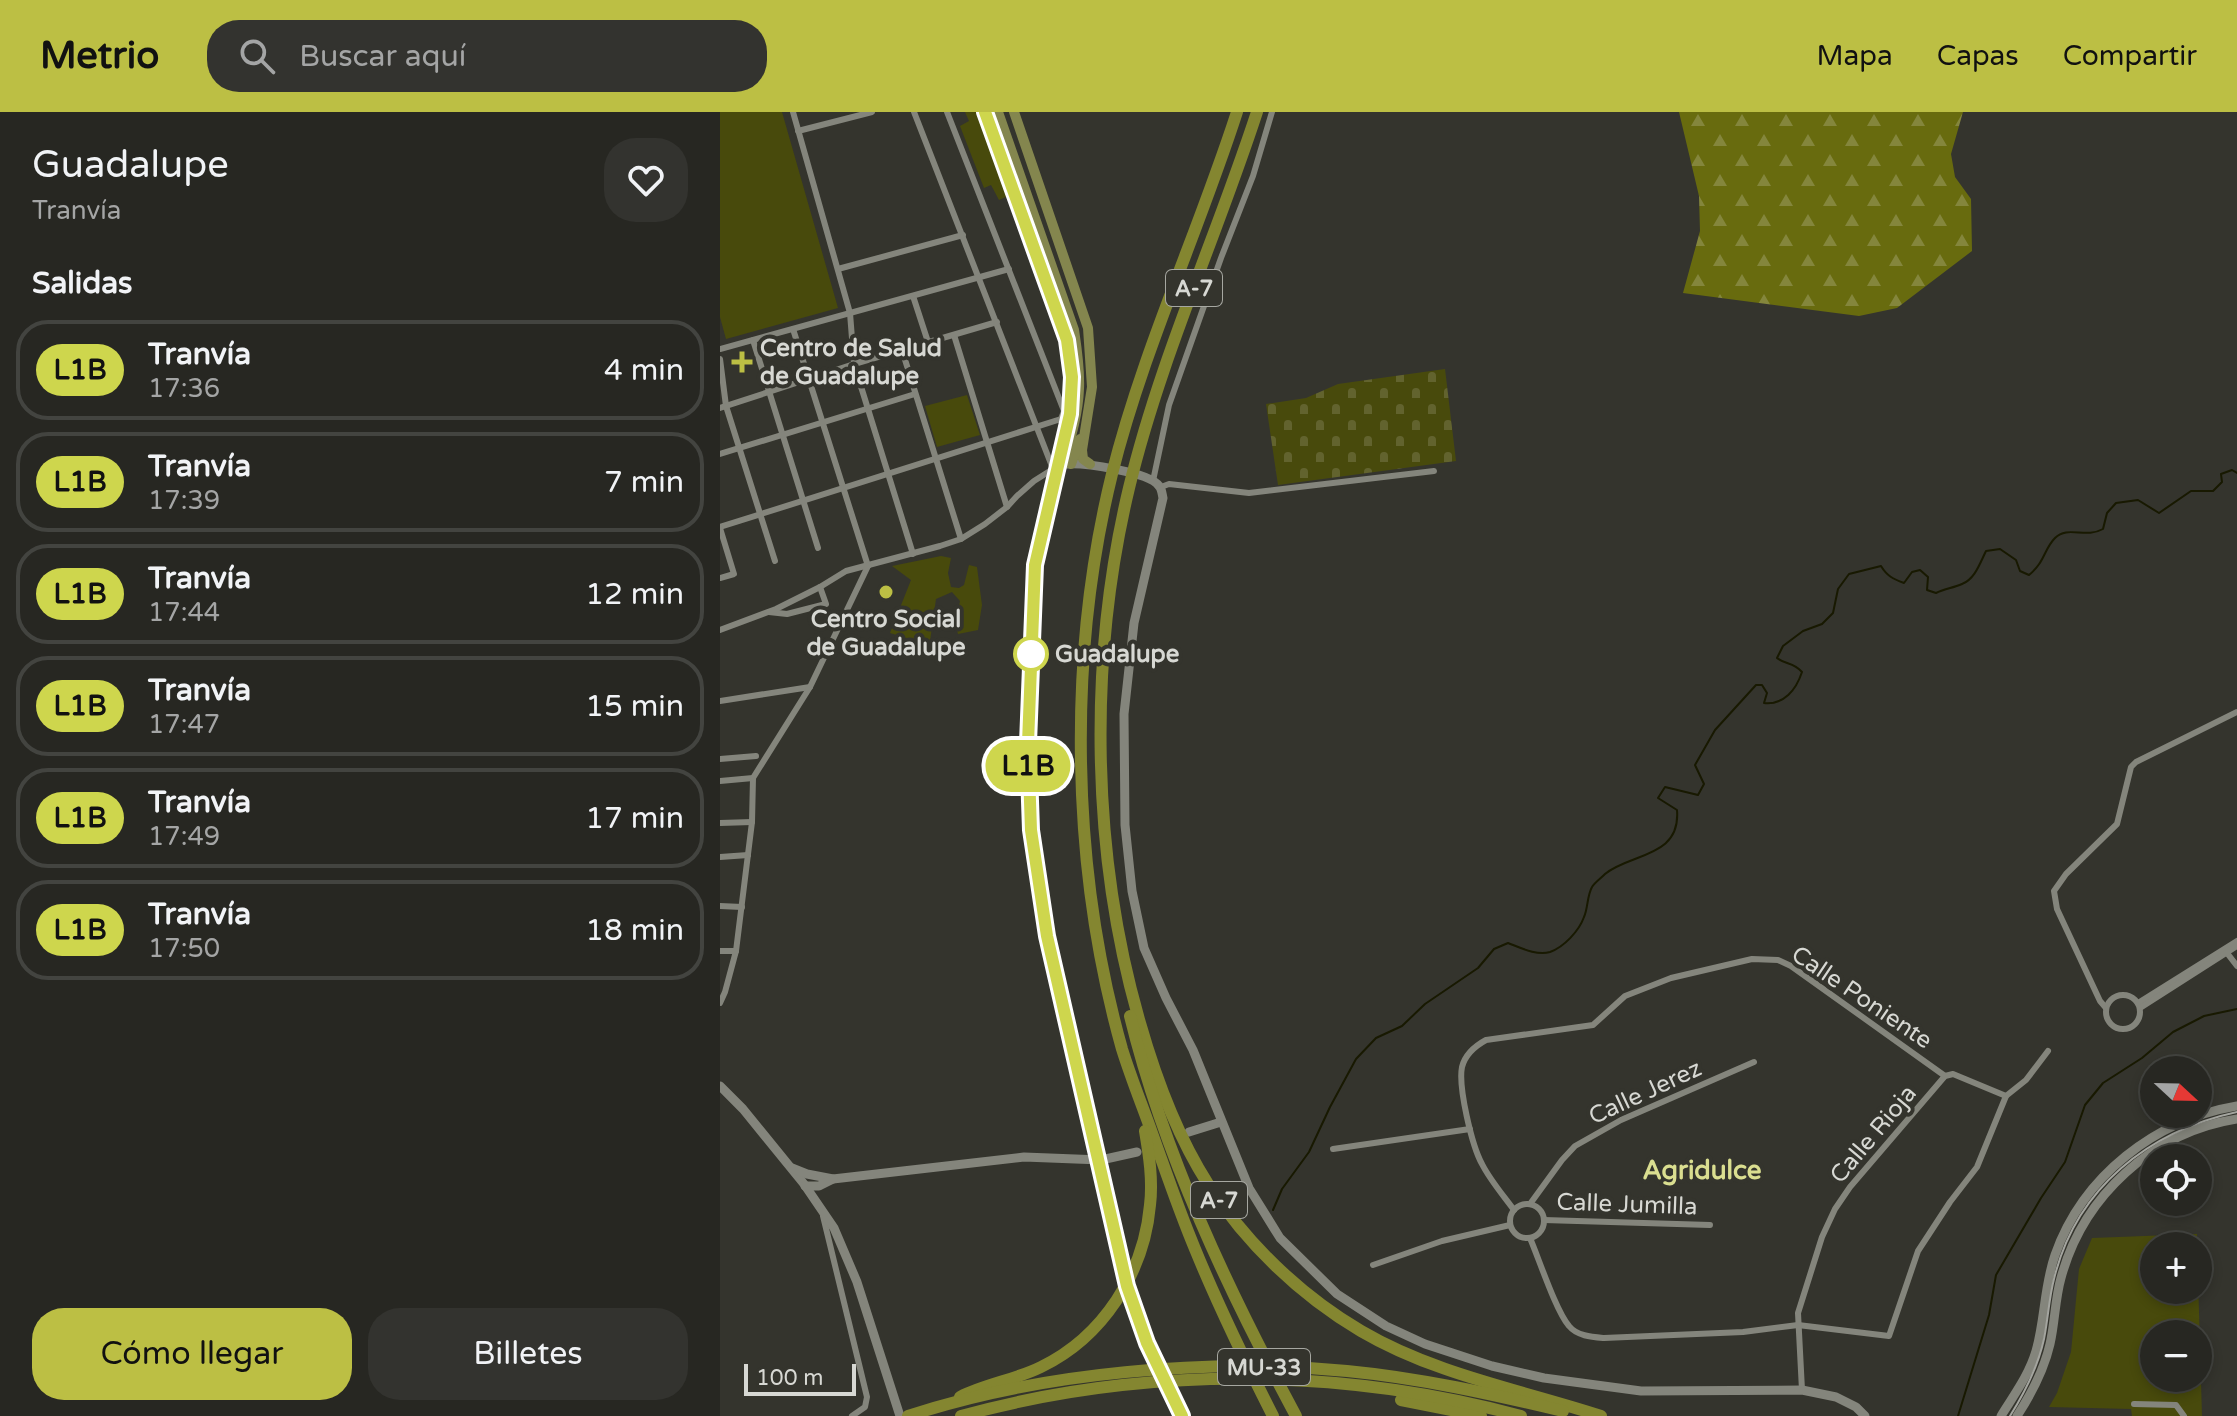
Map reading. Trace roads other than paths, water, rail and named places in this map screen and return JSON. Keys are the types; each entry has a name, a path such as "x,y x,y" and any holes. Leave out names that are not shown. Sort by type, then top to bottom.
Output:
{"highway":[{"name":"A-7","path":"1237,112 1145,365 1111,479 1095,565 1085,650 1082,792 1087,869 1099,947 1123,1050 1190,1237 1272,1414"},
{"name":"A-7","path":"1257,112 1166,365 1134,465 1111,572 1101,698 1100,771 1113,896 1135,1007 1157,1078 1195,1162 1223,1207 1268,1259 1314,1299 1360,1331 1398,1350 1448,1370 1601,1416"},
{"path":"1100,771 1111,925 1126,999 1155,1104 1183,1180 1294,1413"},
{"path":"946,1404 975,1389 1041,1367 1058,1357 1087,1335 1117,1300 1138,1258 1149,1217 1151,1173 1141,1105"},
{"name":"MU-33","path":"908,1416 946,1404 1098,1376 1186,1368 1262,1367 1349,1371 1427,1382 1581,1416"},
{"path":"1231,1380 1361,1393 1481,1416"},
{"name":"MU-33","path":"961,1416 1017,1402 1090,1390 1147,1383 1231,1380 1348,1385 1437,1397 1521,1416"}],"main road":[{"path":"998,112 1074,330 1079,361 1079,390 1075,421 1062,466"},
{"path":"1014,112 1088,328 1092,387 1082,450 1083,459 1090,464"},
{"path":"1062,466 1088,418"}],"street":[{"path":"793,112 850,313 854,364 913,554"},
{"path":"798,131 872,112"},
{"path":"914,112 1037,426 1062,466"},
{"path":"720,578 734,574 720,528 1061,419 1064,411 947,112"},
{"path":"1272,112 1253,176 1169,405 1157,484 1163,498 1134,623 1124,714 1125,825 1132,891 1144,948 1193,1050 1249,1188 1280,1238 1337,1294 1386,1326 1412,1338 1492,1366 1544,1378 1641,1391 1802,1390 1836,1397 1861,1413"},
{"path":"838,269 963,235"},
{"path":"720,349 1009,269"},
{"path":"913,296 928,342"},
{"path":"723,407 997,322"},
{"path":"720,1003 736,951 752,822 753,778 810,687 868,566 793,329"},
{"path":"954,335 1007,507"},
{"path":"753,340 818,548"},
{"path":"902,350 961,539"},
{"path":"720,359 723,407 775,561"},
{"path":"720,454 915,394"},
{"path":"720,630 769,612 846,571 961,539 1007,507 1025,489 1062,466 1090,464 1123,471 1157,484 1249,493 1434,471"},
{"path":"769,612 787,614 826,604 820,587"},
{"path":"720,701 810,687"},
{"path":"2106,1008 2057,909 2054,891 2066,874 2117,824 2131,767 2136,762 2237,712"},
{"path":"720,759 756,756"},
{"path":"720,781 753,778"},
{"path":"720,823 752,822"},
{"path":"720,857 748,855"},
{"path":"720,906 742,907"},
{"path":"2139,1006 2237,944"},
{"path":"2139,1006 2237,944"},
{"path":"720,951 736,951"},
{"path":"2227,953 2237,966"},
{"name":"Calle Poniente","path":"1514,1210 1483,1166 1472,1143 1462,1068 1475,1046 1486,1040 1593,1025 1616,1003 1638,990 1671,978 1752,959 1778,960 1791,966 1945,1076"},
{"path":"2129,996 2139,1006 2139,1020 2131,1028 2115,1028 2110,1024 2106,1008 2113,998 2129,996"},
{"path":"1530,1238 1562,1315 1570,1328 1589,1336 1718,1333 1798,1325 1889,1336 1918,1251 1977,1167 2006,1096 2026,1080 2048,1051"},
{"name":"Calle Jerez","path":"1530,1204 1575,1146 1621,1120 1754,1062"},
{"name":"Calle Rioja","path":"1802,1390 1798,1313 1822,1237 1850,1187 1945,1076 1953,1074 2006,1096"},
{"path":"720,1086 790,1166 834,1228 848,1258 900,1416"},
{"path":"2001,1416 2030,1366 2055,1255 2081,1203 2118,1162 2144,1142 2186,1121 2237,1106"},
{"path":"2017,1416 2037,1381 2047,1354 2059,1284 2069,1252 2094,1207 2129,1169 2157,1149 2199,1128 2237,1119"},
{"path":"1189,1132 1221,1122"},
{"path":"1333,1149 1470,1129"},
{"path":"805,1186 1024,1157 1101,1160 1137,1152"},
{"path":"790,1166 829,1181"},
{"path":"805,1186 808,1178 814,1176"},
{"path":"829,1181 820,1196 821,1208 867,1397 865,1407 852,1416"},
{"path":"1524,1204 1530,1204 1537,1207 1544,1220 1540,1232 1530,1238 1520,1237 1512,1230 1511,1215 1524,1204"},
{"name":"Calle Jumilla","path":"1544,1220 1710,1225"},
{"path":"1373,1265 1442,1241 1510,1225"},
{"path":"2134,1404 2176,1405 2184,1416"}],"waterway":[{"path":"1273,1210 1282,1189 1309,1152 1356,1059 1376,1038 1402,1026 1425,1004 1478,968 1494,949 1508,943 1545,953 1561,946 1579,928 1590,891 1596,882 1615,867 1663,846 1676,826 1677,810 1658,798 1665,787 1698,795 1704,784 1695,765 1715,730 1756,685 1762,685 1767,693 1764,703 1778,702 1793,690 1802,672 1777,658 1783,646 1803,631 1822,624 1833,613 1838,589 1849,574 1881,566 1891,577 1904,583 1912,572 1920,570 1928,577 1927,590 1936,593 1967,582 1986,551 2000,549 2016,560 2020,571 2029,575 2055,538 2065,533 2090,533 2103,529 2107,513 2116,503 2138,500 2159,513 2191,491 2213,491 2222,482 2221,474 2232,470 2237,473"},
{"path":"1958,1416 1989,1315 1996,1275 2065,1162 2085,1105 2103,1083 2142,1058 2173,1032 2204,1016 2237,1009"}],"tram line":[{"path":"985,112 1067,340 1072,377 1070,414 1035,565 1028,772 1031,830 1047,936 1127,1286 1147,1343 1182,1416"},
{"name":"L1B","path":"985,112 1067,340 1072,377 1070,414 1035,565 1028,772 1037,883 1066,1024 1127,1286 1147,1343 1182,1416"},
{"path":"2010,1416 2038,1359 2052,1286 2065,1246 2098,1191 2121,1168 2174,1133 2237,1112"}],"place":[{"name":"Centro de Salud de Guadalupe","path":"742,362"},
{"name":"Centro Social de Guadalupe","path":"886,592"},
{"name":"Guadalupe","path":"1031,654"}],"district":[{"name":"Agridulce","path":"1702,1170"}]}
